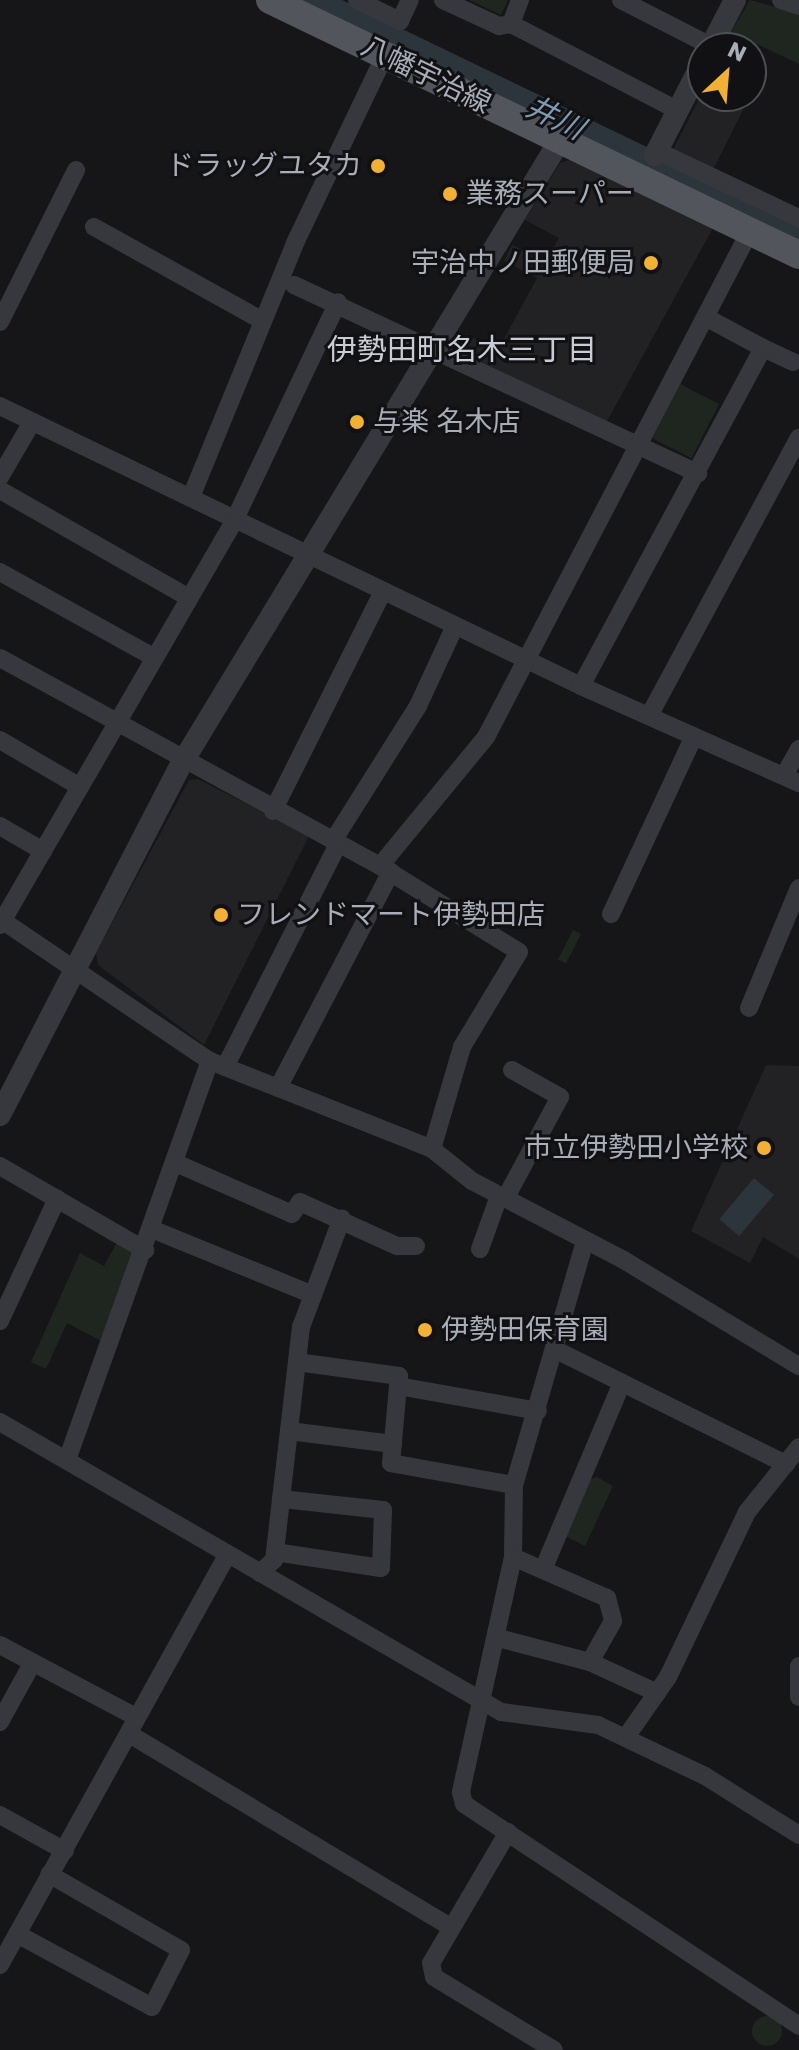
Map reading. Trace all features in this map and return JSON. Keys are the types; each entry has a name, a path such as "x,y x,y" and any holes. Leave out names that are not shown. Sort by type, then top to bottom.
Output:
{"main road":[{"name":"八幡宇治線","path":"270,0 560,140 652,162 750,231 785,246"}],"street":[{"path":"357,0 400,21 410,0"},
{"path":"443,0 499,26 511,24 677,110"},
{"path":"511,24 520,0"},
{"path":"621,0 687,39"},
{"path":"718,32 735,0"},
{"path":"781,0 799,6"},
{"path":"191,497 263,321 385,55"},
{"path":"687,91 652,162 793,217 785,246"},
{"path":"0,1115 73,962 182,763 560,140"},
{"path":"0,322 76,170"},
{"path":"94,227 263,321"},
{"path":"278,1088 386,869 486,737 750,231"},
{"path":"294,285 338,302 698,473"},
{"path":"338,302 235,519 1,921 73,962 218,1064 432,1149 502,1198 585,1241 799,1366"},
{"path":"707,318 793,362"},
{"path":"581,686 763,348"},
{"path":"0,406 525,660 791,779 799,749"},
{"path":"0,477 32,422"},
{"path":"649,716 793,461 799,438"},
{"path":"0,490 189,598"},
{"path":"0,572 155,658"},
{"path":"273,811 383,591"},
{"path":"67,1460 218,1064 335,842 418,706 455,626"},
{"path":"0,658 182,763 386,869 519,952 462,1047 432,1149"},
{"path":"611,914 694,736"},
{"path":"0,740 80,787"},
{"path":"0,826 43,851"},
{"path":"749,1008 799,888"},
{"path":"480,1249 502,1198 560,1097 513,1070"},
{"path":"178,1164 292,1214 300,1202 342,1218 397,1246 416,1246"},
{"path":"0,1166 145,1250"},
{"path":"0,1321 57,1199"},
{"path":"260,1573 275,1552 297,1362 313,1295 342,1218"},
{"path":"154,1230 313,1295"},
{"path":"585,1241 514,1485 513,1557 498,1638 461,1792 464,1804 799,2026"},
{"path":"554,1349 786,1464"},
{"path":"297,1362 399,1376 391,1463 514,1485"},
{"path":"545,1565 622,1383"},
{"path":"398,1386 538,1411"},
{"path":"0,1422 482,1702 626,1737 799,1835"},
{"path":"289,1431 393,1444"},
{"path":"626,1737 657,1693 747,1512 799,1447"},
{"path":"275,1552 381,1568 383,1510 281,1499"},
{"path":"0,1965 228,1554"},
{"path":"513,1557 545,1565 607,1598 613,1621 590,1662"},
{"path":"498,1638 590,1662 657,1693"},
{"path":"0,1645 33,1662 451,1927"},
{"path":"0,1722 33,1662"},
{"path":"799,1666 799,1697"},
{"path":"0,1815 65,1851"},
{"path":"508,1832 431,1963 434,1977 554,2050"},
{"path":"17,1934 152,2007 181,1950 49,1874"}],"shaded area":[{"path":"469,0 508,0 501,15"},
{"path":"750,0 799,13 799,64 767,49 767,32 731,32"},
{"path":"692,112 742,112 713,170 673,150"},
{"path":"572,159 714,226 606,423 458,352 455,340 460,331 498,350 537,278 504,261 512,245 546,261 559,238 525,220 560,163"},
{"path":"680,384 719,404 692,458 652,438"},
{"path":"198,779 309,836 204,1045 98,965 96,953 189,780"},
{"path":"573,930 581,934 566,963 558,959"},
{"name":"市立伊勢田小学校","path":"766,1065 799,1066 799,1259 763,1237 750,1263 691,1231"},
{"path":"754,1178 774,1195 739,1236 719,1219"},
{"path":"117,1242 136,1253 101,1341 67,1323 46,1369 31,1362 80,1253 104,1266"},
{"path":"597,1477 613,1486 585,1546 565,1536 588,1480"},
{"path":"767,2016 778,2020 782,2031 778,2042 767,2046 756,2042 752,2031 756,2020"}],"waterway":[{"name":"井川","path":"310,0 799,236"}],"place":[{"name":"ドラッグユタカ","path":"378,166"},
{"name":"業務スーパー","path":"450,194"},
{"name":"宇治中ノ田郵便局","path":"651,263"},
{"name":"与楽 名木店","path":"357,422"},
{"name":"フレンドマート伊勢田店","path":"221,915"},
{"name":"市立伊勢田小学校","path":"764,1148"},
{"name":"伊勢田保育園","path":"425,1330"}],"district":[{"name":"伊勢田町名木三丁目","path":"462,350"}]}
